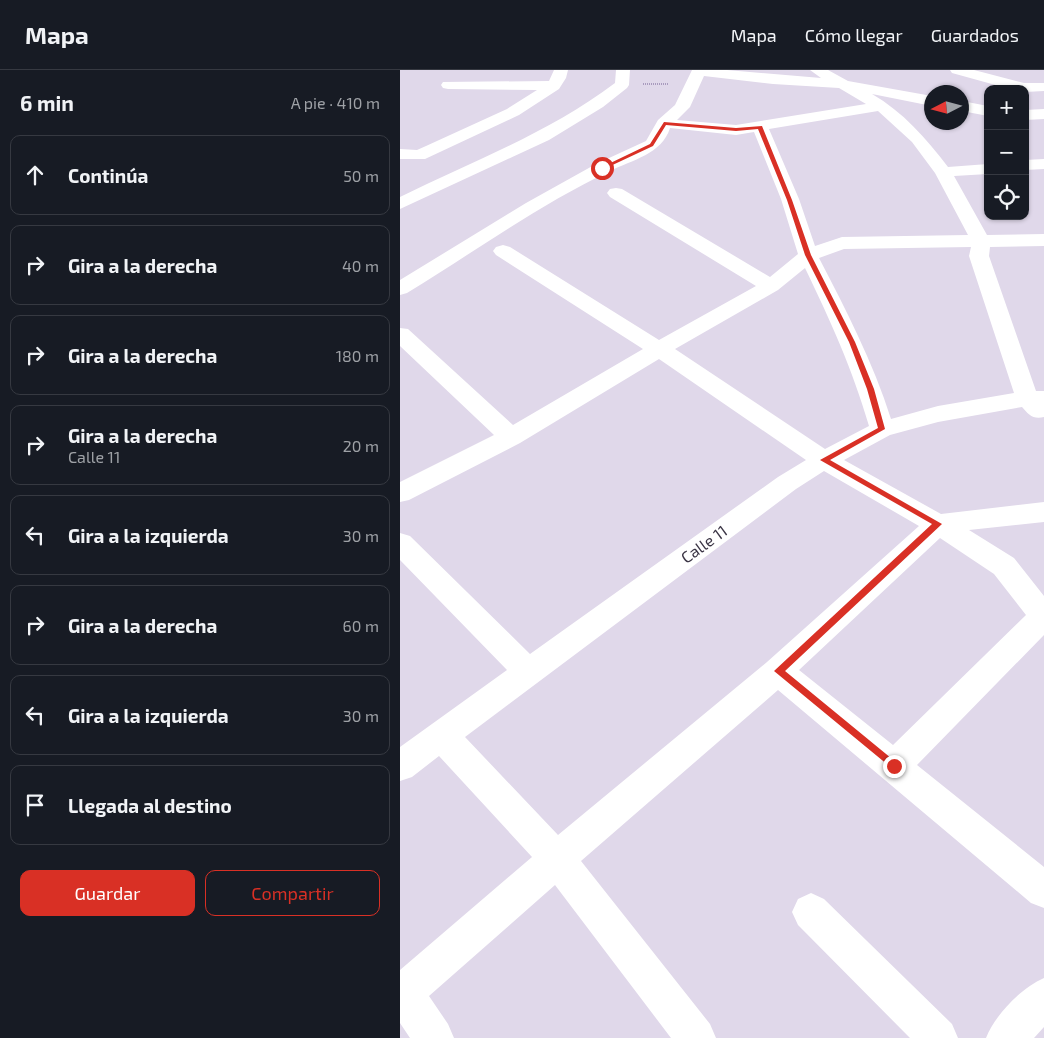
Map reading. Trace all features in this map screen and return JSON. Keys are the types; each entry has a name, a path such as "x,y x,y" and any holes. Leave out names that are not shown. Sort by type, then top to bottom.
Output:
{"street":[{"path":"400,154 419,155 464,137 513,112 554,86 561,70"},
{"path":"817,70 880,106 918,139 943,172 981,241 979,256 1038,404"},
{"path":"957,70 1024,88 1044,87"},
{"path":"400,289 532,207 602,168 652,145 661,132 664,123 682,107 697,75 839,84 924,100"},
{"path":"400,204 537,138 604,100 623,77"},
{"path":"448,85 554,86"},
{"path":"664,123 736,130 880,106"},
{"path":"969,107 984,109"},
{"path":"1029,116 1044,114"},
{"path":"760,127 790,200 808,255 852,342 870,389 882,429"},
{"path":"1029,165 1044,164"},
{"path":"943,172 984,168"},
{"path":"616,193 771,286"},
{"path":"400,493 511,437 658,349 771,286 808,255 842,243 1044,240"},
{"path":"503,251 658,349 824,460 938,524 1004,566 1044,617 894,766"},
{"path":"400,334 511,437"},
{"name":"Calle 11","path":"400,766 787,483 824,460 882,429 938,414 1038,404"},
{"path":"434,1038 402,995 557,858 778,671 938,524 1044,512"},
{"path":"400,542 529,672"},
{"path":"778,671 1044,890"},
{"path":"442,736 557,858 696,1038"},
{"path":"811,912 938,1038"},
{"path":"1006,1038 1044,998"}],"path":[{"path":"623,77 697,75"}],"shaded area":[{"path":"400,70 1044,70 1044,1038 400,1038"}],"route":[{"path":"602,168 652,145 661,132 664,123 736,130 760,127 790,200 808,255 852,342 870,389 882,429 824,460 938,524 778,671 894,766"}]}
